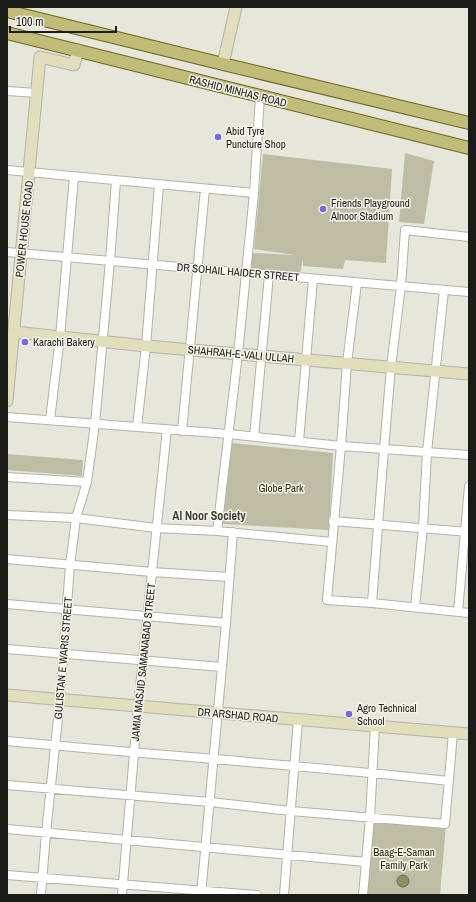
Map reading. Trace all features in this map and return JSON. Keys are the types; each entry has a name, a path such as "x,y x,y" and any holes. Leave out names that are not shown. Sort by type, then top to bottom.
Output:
{"main road":[{"name":"RASHID MINHAS ROAD","path":"7,11 469,123"},
{"name":"RASHID MINHAS ROAD","path":"7,33 469,148"}],"street":[{"path":"223,64 236,7"},
{"name":"POWER HOUSE ROAD","path":"7,401 10,332 21,253 40,57 74,66 78,50"},
{"path":"7,91 37,93"},
{"path":"217,531 238,354 254,193 260,96"},
{"path":"7,170 254,193"},
{"path":"50,420 60,337 74,177"},
{"name":"GULISTAN E WARIS STREET","path":"41,895 64,654 70,565 76,518 87,482 95,424 116,180"},
{"path":"137,427 146,346 159,185"},
{"path":"182,431 205,189"},
{"path":"372,603 391,367 402,286 405,230 469,237"},
{"name":"DR SOHAIL HAIDER STREET","path":"7,252 469,292"},
{"path":"254,437 269,275"},
{"path":"299,441 313,279"},
{"path":"357,283 347,363 327,600 469,613"},
{"path":"414,607 423,528 427,452 444,290"},
{"name":"SHAHRAH-E-VALI ULLAH","path":"10,332 189,350 469,374"},
{"path":"7,417 229,434 341,446 469,455"},
{"name":"JAMIA MASJID SAMANABAD STREET","path":"122,895 142,660 167,429"},
{"path":"7,477 87,482"},
{"path":"458,612 467,532 469,486"},
{"path":"7,515 76,518 156,528 233,532 332,542"},
{"path":"333,521 467,532"},
{"path":"202,893 233,532"},
{"path":"7,559 152,572 229,577"},
{"path":"7,604 226,623"},
{"path":"7,649 222,666"},
{"name":"DR ARSHAD ROAD","path":"7,695 469,734"},
{"path":"284,895 298,720"},
{"path":"363,895 370,818 375,726"},
{"path":"7,785 445,824 453,733"},
{"path":"7,741 449,781"},
{"path":"7,829 126,841 206,846 366,862"},
{"path":"7,875 123,884 202,893 257,895"}],"green space":[{"path":"405,153 434,161 424,224 399,222"},
{"name":"Friends Playground Alnoor Stadium","path":"263,154 392,169 386,263 345,260 343,269 303,266 303,259 300,274 250,270 252,253 295,255 254,249"},
{"name":"Globe Park","path":"231,443 333,453 329,530 223,524"},
{"path":"7,454 83,460 82,476 7,470"},
{"name":"Baag-E-Saman Family Park","path":"370,818 446,825 440,895 363,895"}],"shaded area":[{"path":"405,875 408,876 408,886 401,887 398,886 397,879 398,876"}],"place":[{"name":"Abid Tyre Puncture Shop","path":"218,137"},
{"name":"Friends Playground Alnoor Stadium","path":"323,209"},
{"name":"Karachi Bakery","path":"25,342"},
{"name":"Agro Technical School","path":"349,714"}],"district":[{"name":"Al Noor Society","path":"209,516"}]}
